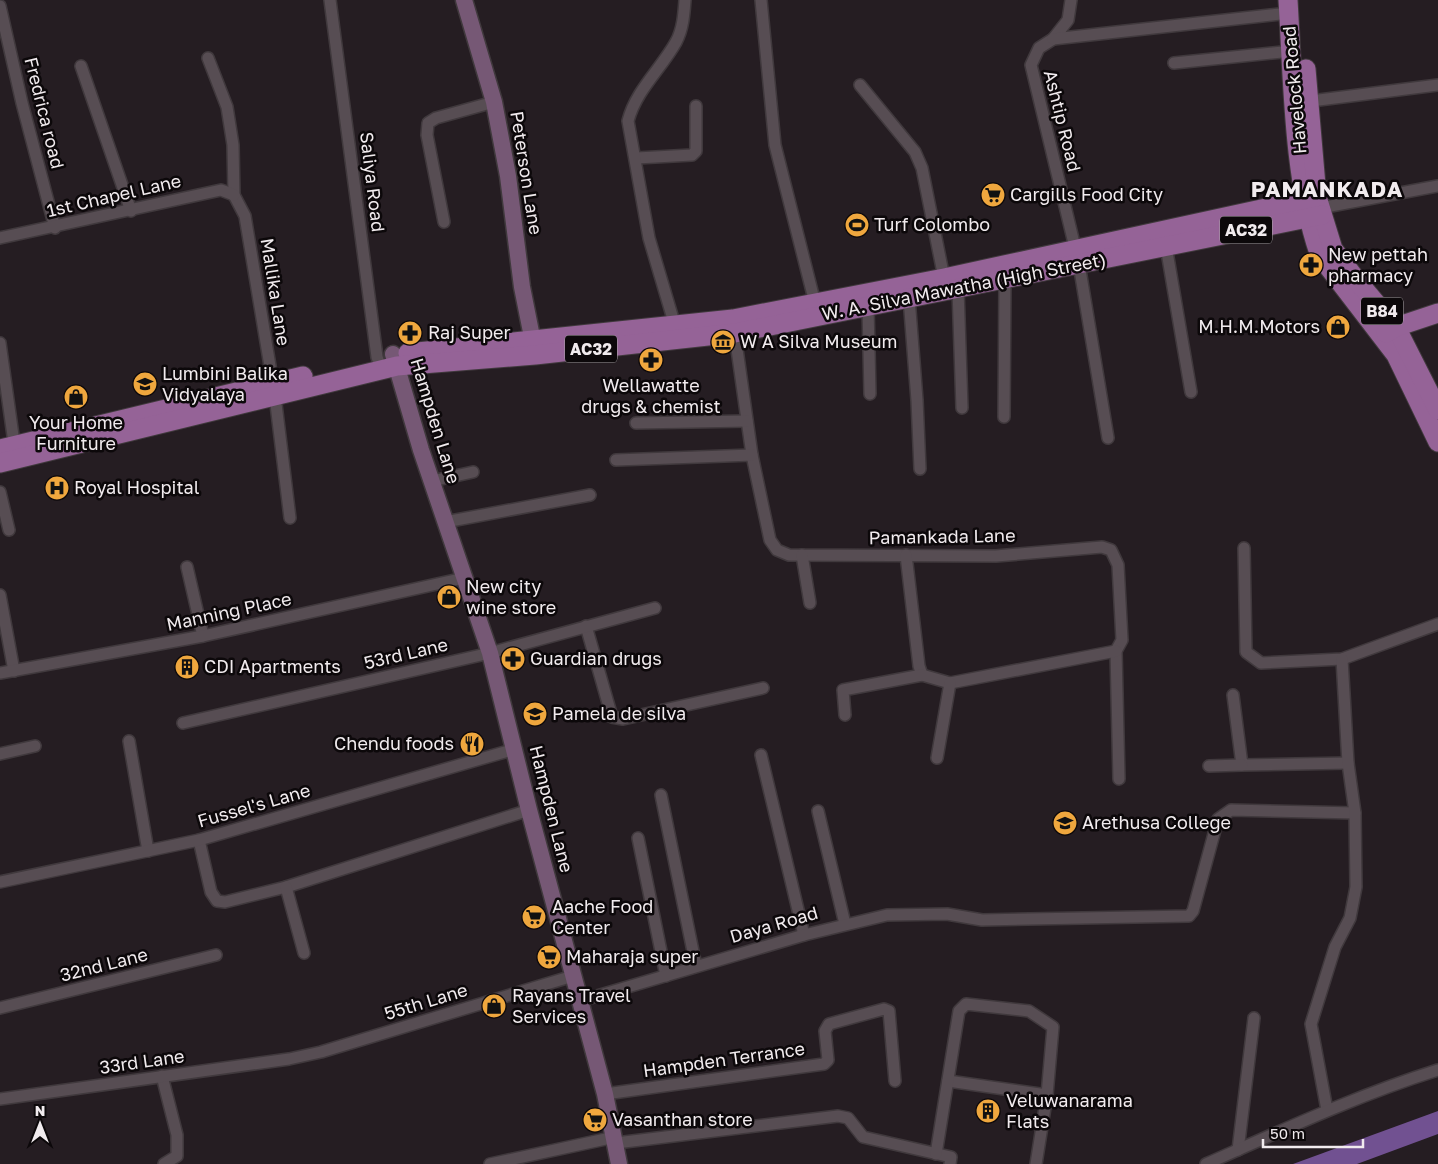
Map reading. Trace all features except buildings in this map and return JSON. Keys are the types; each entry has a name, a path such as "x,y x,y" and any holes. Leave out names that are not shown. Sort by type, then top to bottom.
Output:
{"main road":[{"name":"Havelock Road","path":"1292,4 1292,51 1302,102"},
{"name":"Havelock Road","path":"1292,4 1315,208 1333,249 1358,282 1390,331 1438,410"},
{"name":"W. A. Silva Mawatha (High Street)","path":"734,326 815,303 951,284 1005,279 1077,257 1166,246 1315,208"},
{"name":"W. A. Silva Mawatha (High Street)","path":"8,454 387,362 678,333 868,307 909,298 951,284 1315,208"},
{"path":"1390,331 1438,313"},
{"name":"Havelock Road","path":"1390,331 1396,355 1438,442"}],"street":[{"name":"Saliya Road","path":"330,0 387,362"},
{"name":"Peterson Lane","path":"464,0 494,102 508,176 522,287 534,346"},
{"path":"678,333 649,238 637,158 628,121 633,104 677,41 685,0"},
{"path":"761,0 774,145 815,303"},
{"name":"Ashtip Road","path":"1071,0 1068,20 1053,39 1039,48 1031,65 1077,257 1108,438"},
{"path":"1053,39 1292,4"},
{"name":"Fredrica road","path":"0,6 22,103 55,228"},
{"path":"1174,63 1292,51"},
{"path":"208,58 228,107 234,144 234,195"},
{"path":"80,66 131,211"},
{"path":"860,84 915,152 922,168 951,284 962,408"},
{"path":"1302,102 1438,85"},
{"path":"444,222 427,135 428,123 436,118 494,102"},
{"path":"637,158 692,155 696,150 696,106"},
{"path":"1315,208 1438,186"},
{"name":"1st Chapel Lane","path":"0,238 55,228 221,190 234,195"},
{"name":"Mallika Lane","path":"234,195 245,216 274,390 290,518"},
{"path":"1166,246 1191,392"},
{"path":"1004,417 1005,279"},
{"path":"909,298 920,469"},
{"path":"868,307 870,394"},
{"name":"Pamankada Lane","path":"734,326 752,454 770,540 777,550 789,555 996,556 1102,547 1111,550 1118,565 1122,640 1116,650 1119,779"},
{"path":"0,343 8,454"},
{"name":"Hampden Lane","path":"387,362 432,481 490,653 529,810 606,1094 619,1164"},
{"path":"636,423 747,421"},
{"path":"616,460 752,454"},
{"path":"432,481 473,472"},
{"path":"0,492 9,530"},
{"path":"446,522 590,495"},
{"path":"1244,548 1246,652 1261,663 1342,659 1438,624"},
{"path":"802,555 810,603"},
{"path":"906,555 919,666 922,675"},
{"path":"187,567 203,636"},
{"name":"Manning Place","path":"0,673 203,636 464,578"},
{"path":"0,595 14,671"},
{"name":"53rd Lane","path":"183,723 490,653 655,608"},
{"path":"586,626 612,717 623,719 763,688"},
{"path":"845,715 843,690 922,675 950,683 1116,650"},
{"path":"1327,1110 1311,1024 1335,947 1350,918 1355,895 1355,813 1348,763 1342,659"},
{"path":"937,758 950,683"},
{"path":"1233,696 1242,765"},
{"path":"129,741 148,851"},
{"path":"0,754 35,746"},
{"name":"Fussel's Lane","path":"0,882 199,840 515,749"},
{"path":"761,755 804,935"},
{"path":"1209,766 1348,763"},
{"path":"661,795 696,966"},
{"path":"199,840 211,892 217,901 226,902 286,887 529,810"},
{"name":"Daya Road","path":"580,1001 804,935 886,915 947,914 982,920 1189,916 1194,911 1218,819 1231,810 1355,813"},
{"path":"818,811 845,924"},
{"path":"638,838 666,976"},
{"path":"286,887 304,954"},
{"name":"32nd Lane","path":"0,1008 216,956"},
{"name":"55th Lane","path":"289,1059 321,1052 573,976"},
{"path":"936,1154 959,1011 966,1004 1029,1011 1052,1027 1047,1095 1036,1164"},
{"name":"Hampden Terrance","path":"606,1094 824,1064 828,1060 826,1031 830,1024 884,1009 889,1012 894,1081"},
{"path":"1238,1150 1254,1018"},
{"name":"33rd Lane","path":"0,1099 289,1059"},
{"path":"1206,1164 1327,1110 1394,1084 1438,1070"},
{"path":"162,1076 177,1136 178,1156 164,1164"},
{"path":"948,1082 1047,1095"},
{"path":"490,1164 616,1140 838,1116 848,1118 863,1138 951,1157 950,1164"}],"shaded area":[{"path":"1438,1111 1438,1134 1357,1164 1293,1164"}],"place":[{"name":"Cargills Food City","path":"993,195"},
{"name":"Turf Colombo","path":"857,225"},
{"name":"New pettah pharmacy","path":"1311,265"},
{"name":"M.H.M.Motors","path":"1338,327"},
{"name":"Raj Super","path":"410,333"},
{"name":"W A Silva Museum","path":"723,342"},
{"name":"Wellawatte drugs & chemist","path":"651,360"},
{"name":"Lumbini Balika Vidyalaya","path":"145,384"},
{"name":"Your Home Furniture","path":"76,397"},
{"name":"Royal Hospital","path":"57,488"},
{"name":"New city wine store","path":"449,597"},
{"name":"Guardian drugs","path":"513,659"},
{"name":"CDI Apartments","path":"187,667"},
{"name":"Pamela de silva","path":"535,714"},
{"name":"Chendu foods","path":"472,744"},
{"name":"Arethusa College","path":"1065,823"},
{"name":"Aache Food Center","path":"534,917"},
{"name":"Maharaja super","path":"549,957"},
{"name":"Rayans Travel Services","path":"494,1006"},
{"name":"Veluwanarama Flats","path":"988,1111"},
{"name":"Vasanthan store","path":"595,1120"}],"district":[{"name":"PAMANKADA","path":"1327,189"}]}
